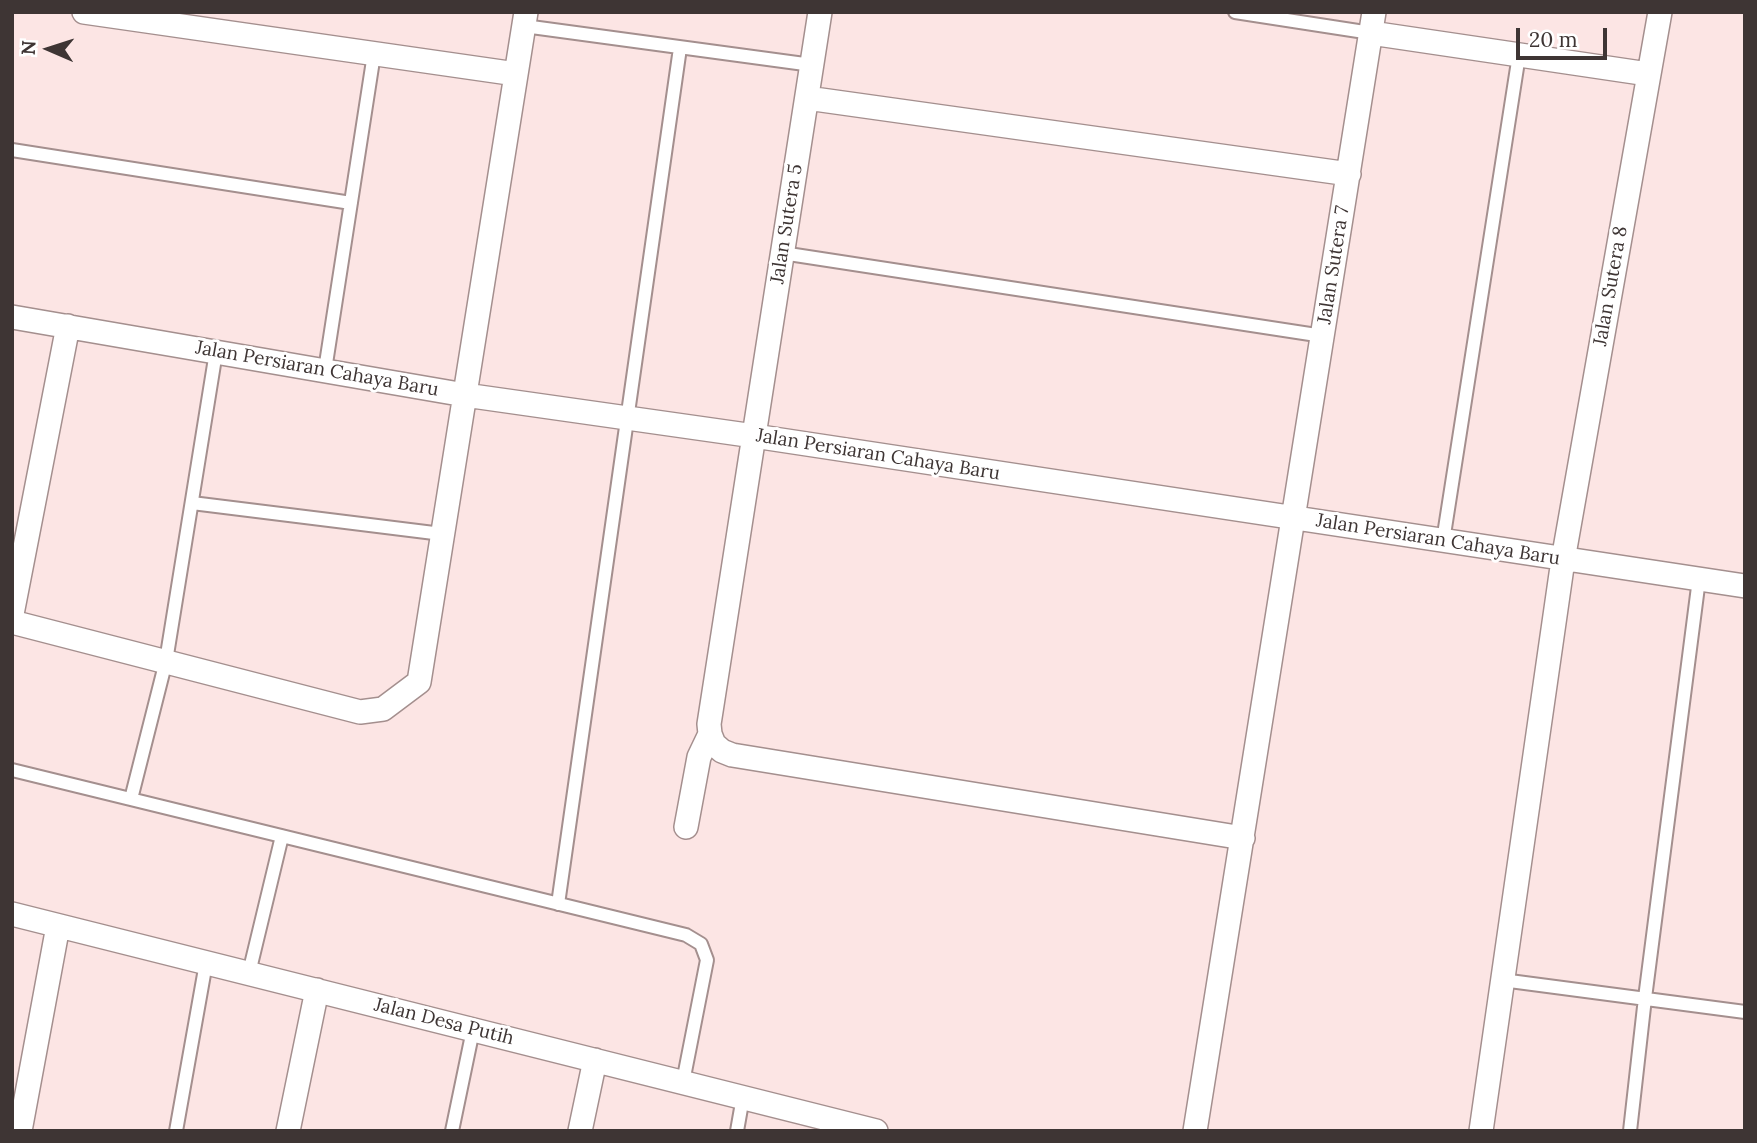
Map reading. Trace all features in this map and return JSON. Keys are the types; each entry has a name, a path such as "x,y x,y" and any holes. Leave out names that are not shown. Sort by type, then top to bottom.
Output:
{"street":[{"path":"84,12 516,74"},
{"name":"Jalan Sutera 5","path":"686,827 699,757 710,734 709,724 820,12"},
{"name":"Jalan Sutera 8","path":"1481,1131 1563,560 1660,12"},
{"path":"12,622 360,712 383,709 419,682 525,19"},
{"path":"1372,22 1519,55 1647,74"},
{"name":"Jalan Sutera 7","path":"1195,1131 1372,22"},
{"path":"807,98 1349,174"},
{"name":"Jalan Persiaran Cahaya Baru","path":"12,317 465,395 754,436 1745,586"},
{"path":"12,614 68,326"},
{"path":"710,734 714,744 732,755 1242,838"},
{"name":"Jalan Desa Putih","path":"12,914 872,1130"},
{"path":"20,1131 58,926"},
{"path":"288,1131 317,990"},
{"path":"580,1131 594,1060"}],"lane":[{"path":"1235,12 1372,22"},
{"path":"525,19 680,48 812,65"},
{"path":"558,904 680,48"},
{"path":"325,370 374,54"},
{"path":"1443,541 1519,55"},
{"path":"12,150 351,203"},
{"path":"782,253 1323,336"},
{"path":"131,799 166,662 216,352"},
{"path":"192,503 442,534"},
{"path":"1630,1131 1699,579"},
{"path":"12,771 668,929 701,944 706,960 683,1082"},
{"path":"249,973 282,836"},
{"path":"176,1131 206,963"},
{"path":"1502,980 1745,1012"},
{"path":"452,1131 473,1030"},
{"path":"737,1131 743,1097"}]}
